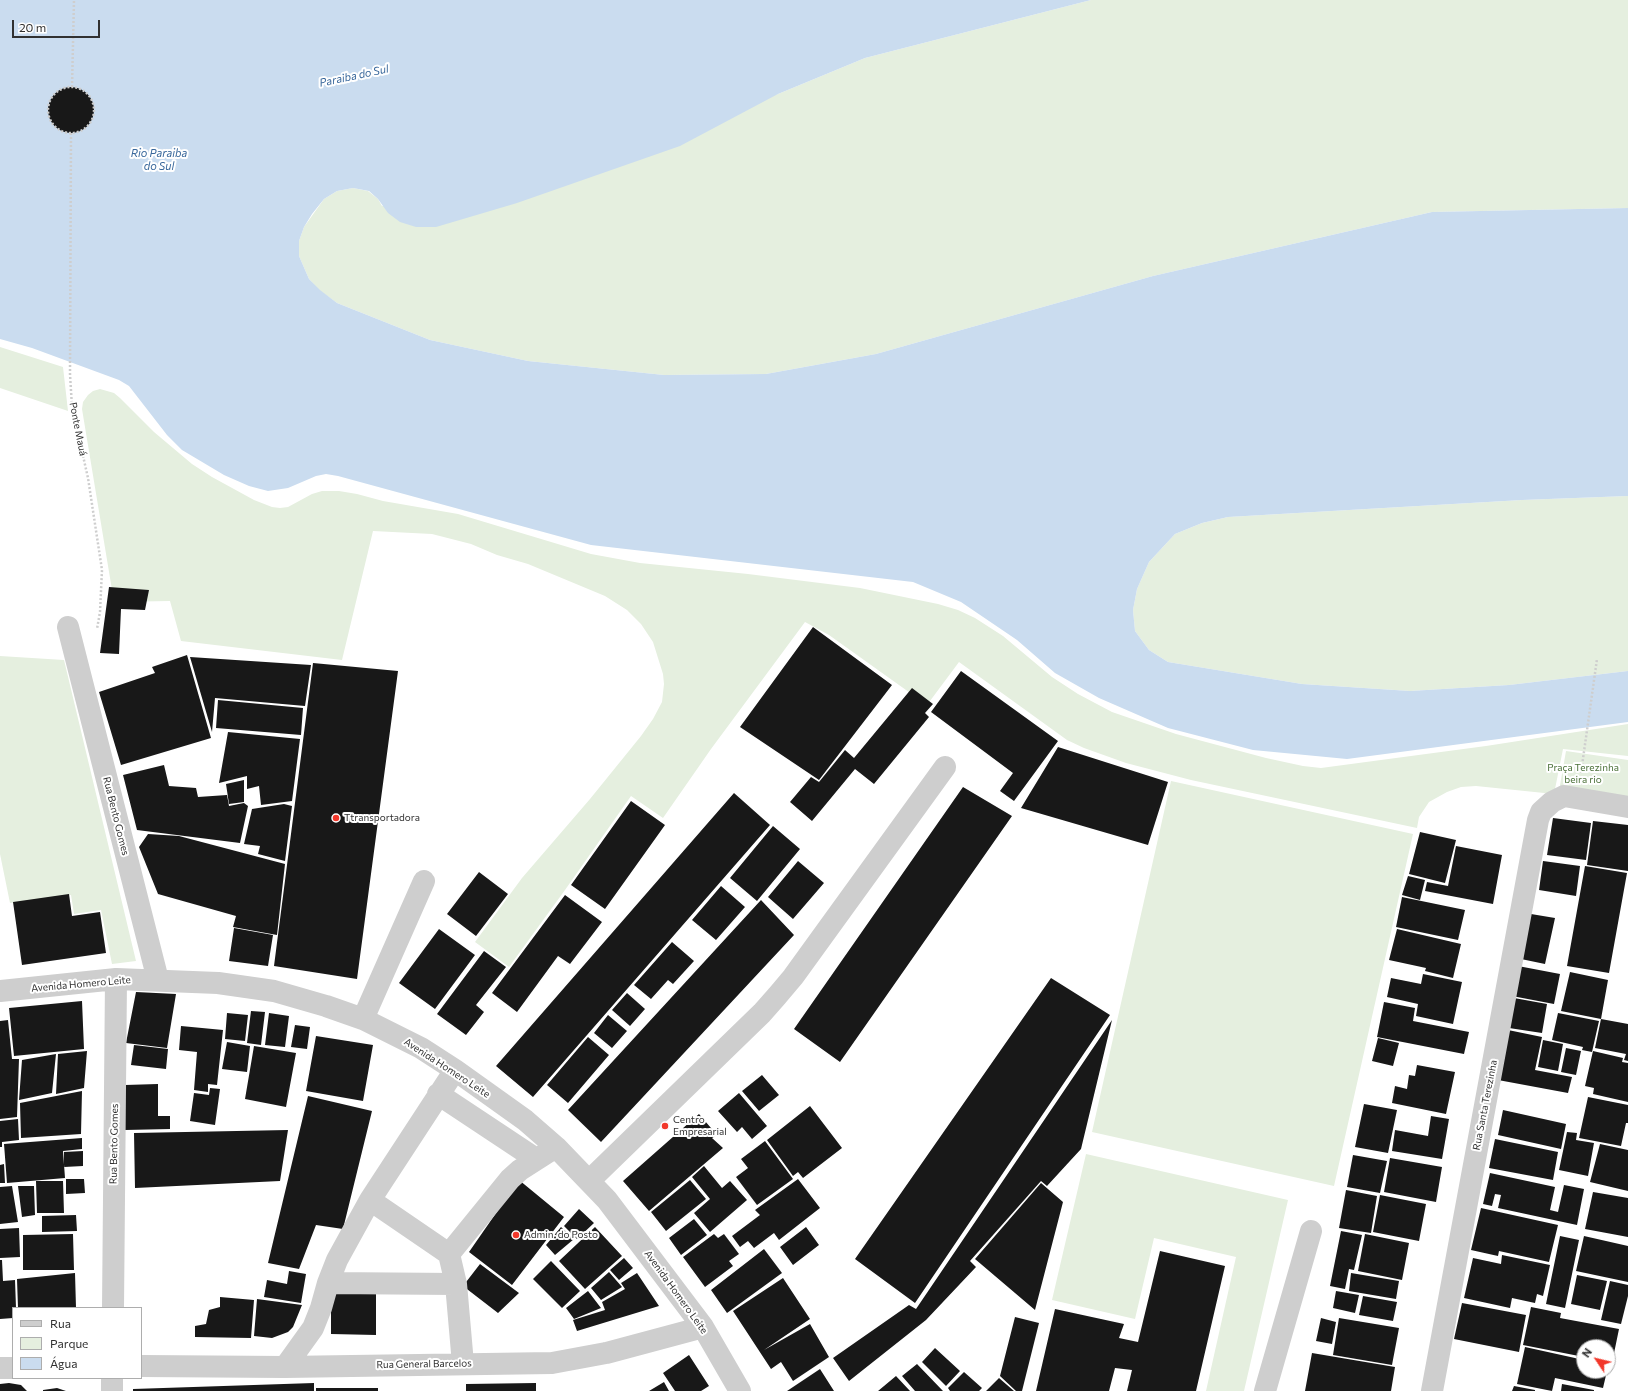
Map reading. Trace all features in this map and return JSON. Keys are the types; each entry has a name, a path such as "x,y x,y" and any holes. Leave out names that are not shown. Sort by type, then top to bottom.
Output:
{"street":[{"name":"Rua Bento Gomes","path":"68,628 158,980"},
{"path":"589,1181 762,1013 777,996 793,977 945,767"},
{"name":"Rua Santa Terezinha","path":"1432,1391 1538,820 1541,812 1552,802 1564,796 1628,807"},
{"path":"363,1019 424,881"},
{"name":"Rua Bento Gomes","path":"113,1307 116,980"},
{"name":"Avenida Homero Leite","path":"0,991 116,980 158,980 218,983 274,992 326,1006 363,1019 421,1048 455,1070 525,1120 556,1147 608,1200 703,1327 740,1391"},
{"path":"285,1367 313,1328 337,1260 370,1200 455,1070"},
{"path":"438,1094 536,1159"},
{"path":"449,1254 510,1179 520,1170 556,1147"},
{"path":"370,1200 449,1254 456,1284 462,1364"},
{"path":"1265,1391 1311,1231"},
{"path":"328,1283 456,1284"},
{"name":"Rua General Barcelos","path":"142,1366 285,1367 552,1363 606,1353 703,1327"},
{"path":"0,1368 12,1368"},
{"path":"112,1379 112,1391"}],"path":[{"path":"72,87 74,0"},
{"path":"65,87 72,87 80,88 86,93 91,99 94,110 90,122 86,128 79,132 71,133 57,129 52,124 48,117 48,110 52,95 65,87"},
{"name":"Ponte Mauá","path":"71,133 70,374 72,406 88,478 102,570 100,612 96,633"},
{"path":"1580,779 1597,659"}],"green space":[{"path":"1091,0 1628,0 1628,208 1432,212 1153,276 876,354 766,374 664,375 528,361 430,340 337,303 319,290 309,279 299,256 299,241 304,227 324,199 337,191 353,188 368,191 378,199 382,206 778,94 865,58"},
{"path":"0,347 63,367 68,411 0,388"},
{"path":"100,389 114,393 154,432 192,464 254,500 272,507 288,507 312,494 322,491 339,491 383,501 458,514 591,554 640,563 748,574 860,588 938,604 958,610 975,618 1003,636 1052,677 1078,694 1112,712 1176,734 1266,758 1303,766 1321,768 1486,746 1628,724 1628,756 1563,749 1554,794 1476,786 1461,787 1447,792 1429,802 1419,817 1417,828 1191,780 1126,763 1084,748 1067,740 959,662 927,705 829,635 805,622 711,749 663,818 631,796 509,967 475,942 522,878 590,799 641,736 653,719 662,702 664,684 663,674 653,642 641,624 627,610 605,596 528,564 497,555 471,544 432,534 373,531 342,660 181,641 170,601 114,602 82,409 83,402 88,395 93,391"},
{"path":"1628,496 1628,671 1509,685 1410,691 1302,684 1168,662 1149,650 1135,631 1133,610 1137,589 1149,562 1175,534 1202,523 1228,517 1522,500"},
{"path":"0,656 64,660 136,961 112,964 101,910 74,914 71,895 10,903 0,854"},
{"name":"Praça Terezinha beira rio","path":"1566,751 1628,760 1628,800 1559,791"},
{"path":"1171,781 1413,834 1334,1186 1092,1132"},
{"path":"1086,1154 1288,1200 1244,1391 1206,1391 1236,1257 1154,1238 1135,1319 1052,1300"}],"water":[{"name":"Rio Paraiba do Sul","path":"0,0 1091,0 865,58 778,94 680,146 517,203 436,227 416,227 400,222 388,213 378,199 369,191 353,188 337,191 324,199 312,214 304,227 299,241 299,256 309,279 337,303 430,340 528,361 664,375 766,374 876,354 1153,276 1432,212 1628,208 1628,496 1522,500 1228,517 1202,523 1175,534 1149,562 1137,589 1133,610 1135,631 1149,650 1168,662 1302,684 1410,691 1509,685 1628,671 1628,722 1347,759 1253,750 1168,728 1099,698 1055,673 1017,640 961,602 913,582 591,545 326,474 316,476 288,488 268,491 249,486 224,475 182,450 167,435 129,386 119,380 32,348 0,339"}],"building":[{"path":"67,87 75,87 84,91 90,97 94,110 90,123 84,129 75,133 67,133 58,129 52,123 48,114 48,106 52,97 58,91"},
{"path":"109,587 149,590 145,610 121,609 119,654 100,653"},
{"path":"813,627 892,685 819,780 740,727"},
{"path":"187,655 211,738 121,765 99,692 155,673 152,667"},
{"path":"190,657 311,665 305,706 215,698 212,732"},
{"name":"Ttransportadora","path":"313,663 398,671 357,979 274,966"},
{"path":"961,671 1058,741 1014,801 1000,791 1013,773 931,712"},
{"path":"912,688 933,704 925,713 929,717 874,784 855,769 812,821 790,802 811,777 819,782 845,750 854,758"},
{"path":"218,700 303,708 301,735 216,728"},
{"path":"228,732 300,739 292,801 261,805 259,786 247,789 247,776 219,783"},
{"path":"1058,747 1168,782 1148,845 1021,808"},
{"path":"164,765 169,786 196,788 198,797 227,795 229,806 244,803 248,806 240,843 137,830 123,775"},
{"path":"244,780 244,802 229,804 226,784"},
{"path":"963,787 1012,816 840,1062 794,1029"},
{"path":"734,793 770,825 533,1097 496,1066"},
{"path":"631,801 665,825 605,909 571,885"},
{"path":"284,804 292,806 285,861 258,854 260,846 244,844 252,809"},
{"path":"1553,818 1591,823 1586,860 1547,855"},
{"path":"1593,821 1628,825 1628,871 1587,865"},
{"path":"773,826 800,849 757,901 730,878"},
{"path":"1420,832 1456,840 1445,883 1409,874"},
{"path":"148,834 179,836 285,864 277,935 233,927 236,916 158,894 139,847"},
{"path":"1456,846 1502,855 1493,904 1425,891 1427,882 1448,886"},
{"path":"798,861 824,883 793,919 768,897"},
{"path":"1543,861 1580,866 1576,896 1539,890"},
{"path":"1585,866 1627,873 1609,973 1567,966"},
{"path":"479,872 508,894 476,936 447,914"},
{"path":"1408,876 1425,880 1420,900 1402,895"},
{"path":"721,886 745,907 716,940 692,920"},
{"path":"69,894 72,916 100,912 106,953 22,965 13,902"},
{"path":"565,895 602,922 570,964 558,956 517,1012 492,993"},
{"path":"1402,897 1465,910 1458,940 1396,927"},
{"path":"761,900 794,935 601,1142 568,1110"},
{"path":"1531,914 1555,918 1545,964 1521,959"},
{"path":"234,928 273,935 268,966 229,961"},
{"path":"439,929 475,955 435,1009 399,983"},
{"path":"1397,929 1461,944 1453,978 1425,971 1426,968 1389,960"},
{"path":"672,942 694,961 673,984 668,980 651,999 634,985"},
{"path":"484,951 506,967 476,1005 484,1012 466,1035 437,1014"},
{"path":"1518,966 1560,974 1554,1004 1512,996"},
{"path":"1570,972 1608,980 1601,1019 1561,1011"},
{"path":"1423,974 1462,982 1453,1024 1416,1016 1418,1004 1387,997 1391,978 1421,984"},
{"path":"1051,978 1110,1015 915,1303 855,1259"},
{"path":"136,992 176,994 167,1048 126,1043"},
{"path":"627,993 645,1009 630,1026 612,1010"},
{"path":"1514,998 1547,1004 1542,1033 1509,1028"},
{"path":"82,1001 84,1049 14,1056 9,1008"},
{"path":"1384,1002 1415,1008 1413,1021 1469,1032 1464,1054 1377,1037"},
{"path":"251,1011 265,1012 261,1045 247,1043"},
{"path":"227,1013 248,1015 245,1041 225,1039"},
{"path":"269,1013 289,1016 285,1047 265,1045"},
{"path":"1558,1013 1599,1021 1592,1052 1582,1050 1583,1047 1552,1040"},
{"path":"608,1015 627,1031 612,1048 594,1033"},
{"path":"1601,1019 1628,1024 1628,1061 1624,1060 1626,1054 1595,1048"},
{"path":"8,1020 12,1059 19,1059 17,1117 0,1119 0,1021"},
{"path":"1112,1020 1081,1149 1047,1186 1041,1181 970,1261 976,1267 926,1320 849,1381 833,1358 909,1305 916,1309"},
{"path":"295,1025 310,1027 307,1049 291,1047"},
{"path":"181,1026 223,1030 217,1085 208,1084 208,1092 194,1090 197,1052 179,1050"},
{"path":"1508,1030 1542,1037 1535,1070 1572,1077 1568,1093 1498,1080"},
{"path":"316,1036 373,1045 363,1101 306,1091"},
{"path":"588,1037 609,1055 568,1103 547,1085"},
{"path":"1378,1038 1399,1043 1393,1066 1372,1061"},
{"path":"1543,1040 1563,1044 1558,1071 1538,1067"},
{"path":"227,1042 250,1046 247,1072 222,1069"},
{"path":"134,1045 168,1049 166,1069 131,1065"},
{"path":"254,1046 296,1053 286,1107 245,1099"},
{"path":"1566,1048 1581,1051 1576,1075 1561,1072"},
{"path":"87,1051 84,1088 56,1094 58,1054"},
{"path":"1593,1051 1623,1058 1622,1062 1628,1063 1628,1102 1593,1094 1594,1088 1585,1086"},
{"path":"56,1054 52,1093 19,1100 22,1060"},
{"path":"1417,1065 1455,1072 1446,1114 1392,1103 1395,1086 1407,1089 1409,1075 1415,1076"},
{"path":"762,1075 779,1095 759,1111 742,1091"},
{"path":"158,1084 158,1116 170,1116 170,1129 125,1130 125,1085"},
{"path":"210,1088 220,1089 215,1125 190,1121 194,1093 209,1095"},
{"path":"82,1091 81,1134 21,1138 20,1103"},
{"path":"739,1093 767,1126 752,1139 742,1127 737,1132 718,1111"},
{"path":"308,1096 372,1111 343,1229 316,1225 299,1269 268,1263"},
{"path":"1588,1097 1628,1105 1628,1123 1626,1123 1621,1146 1579,1138"},
{"path":"1364,1104 1397,1110 1388,1153 1355,1147"},
{"path":"810,1106 842,1148 803,1178 798,1172 793,1176 767,1140"},
{"path":"1503,1110 1566,1124 1561,1149 1498,1135"},
{"path":"699,1114 717,1135 712,1138 723,1148 649,1211 623,1181"},
{"path":"1431,1116 1449,1119 1442,1159 1392,1151 1395,1130 1428,1136"},
{"path":"18,1119 19,1140 2,1142 2,1147 0,1147 0,1121"},
{"path":"288,1130 280,1181 135,1188 134,1133"},
{"path":"1567,1132 1577,1133 1576,1140 1594,1143 1588,1176 1559,1170"},
{"path":"82,1138 82,1149 63,1151 65,1178 7,1183 4,1144"},
{"path":"1495,1139 1558,1152 1553,1180 1489,1168"},
{"path":"765,1141 793,1179 757,1205 736,1177 748,1168 741,1159"},
{"path":"1600,1144 1628,1150 1628,1191 1590,1182"},
{"path":"83,1151 83,1166 64,1167 64,1152"},
{"path":"1353,1155 1387,1161 1380,1193 1347,1187"},
{"path":"1390,1158 1442,1167 1436,1202 1384,1192"},
{"path":"4,1164 5,1183 0,1183 0,1165"},
{"path":"704,1166 722,1188 730,1181 747,1200 710,1232 694,1213 710,1199 692,1177"},
{"path":"1490,1173 1555,1187 1550,1210 1558,1212 1564,1185 1584,1189 1577,1225 1498,1208 1501,1195 1495,1194 1492,1206 1483,1204"},
{"path":"66,1179 84,1179 85,1193 66,1194"},
{"path":"798,1179 820,1208 779,1240 774,1233 754,1248 748,1241 740,1247 732,1236 760,1215 755,1210"},
{"name":"Admin. do Posto","path":"519,1180 564,1217 512,1285 469,1252"},
{"path":"690,1180 706,1199 666,1231 651,1212"},
{"path":"36,1181 63,1181 64,1213 37,1213"},
{"path":"1041,1183 1063,1202 1035,1310 975,1259"},
{"path":"12,1186 18,1222 0,1224 0,1187"},
{"path":"18,1186 34,1186 35,1215 22,1217"},
{"path":"1346,1190 1377,1196 1371,1233 1339,1228"},
{"path":"1593,1192 1628,1198 1628,1237 1585,1229"},
{"path":"1380,1195 1426,1204 1419,1241 1373,1232"},
{"path":"1481,1208 1558,1225 1549,1262 1499,1251 1498,1256 1471,1250"},
{"path":"579,1209 594,1223 577,1239 564,1226"},
{"path":"76,1215 77,1231 42,1232 42,1216"},
{"path":"694,1219 707,1235 681,1255 669,1238"},
{"path":"561,1227 574,1239 555,1255 546,1245"},
{"path":"595,1227 622,1256 585,1289 559,1261"},
{"path":"806,1227 819,1245 793,1265 780,1247"},
{"path":"19,1228 20,1257 0,1258 0,1229"},
{"path":"1341,1231 1362,1235 1354,1270 1349,1269 1345,1289 1330,1286"},
{"path":"73,1234 74,1270 23,1270 23,1235"},
{"path":"714,1234 718,1238 724,1234 739,1254 729,1261 733,1266 705,1287 683,1257"},
{"path":"1365,1234 1409,1243 1402,1280 1358,1271"},
{"path":"1560,1236 1579,1240 1565,1308 1546,1304"},
{"path":"1584,1236 1628,1246 1628,1282 1576,1271"},
{"path":"764,1249 782,1273 727,1313 711,1290"},
{"path":"1160,1251 1225,1266 1196,1391 1127,1391 1132,1370 1115,1368 1109,1391 1036,1391 1055,1309 1124,1324 1119,1338 1138,1342"},
{"path":"1502,1255 1550,1265 1543,1296 1537,1294 1535,1303 1512,1298 1510,1308 1464,1298 1473,1258 1501,1264"},
{"path":"624,1258 633,1268 619,1280 610,1270"},
{"path":"0,1260 2,1260 3,1281 15,1280 16,1307 12,1307 12,1318 0,1319"},
{"path":"551,1261 580,1291 562,1308 533,1279"},
{"path":"480,1264 519,1293 498,1313 463,1286"},
{"path":"289,1271 306,1274 301,1303 264,1297 267,1280 287,1284"},
{"path":"609,1272 622,1287 601,1300 591,1288"},
{"path":"75,1273 76,1307 18,1307 17,1279"},
{"path":"637,1273 659,1306 577,1331 573,1320 605,1310 602,1302 625,1289 621,1283"},
{"path":"1351,1273 1399,1281 1396,1299 1349,1291"},
{"path":"1577,1275 1607,1281 1600,1310 1571,1304"},
{"path":"783,1278 810,1319 764,1350 810,1324 829,1357 793,1381 781,1362 771,1369 733,1311"},
{"path":"1610,1281 1628,1285 1628,1296 1621,1324 1601,1320"},
{"path":"331,1291 376,1292 376,1335 331,1334"},
{"path":"588,1291 601,1308 574,1319 566,1308"},
{"path":"1336,1291 1359,1295 1355,1313 1333,1308"},
{"path":"1363,1296 1397,1302 1393,1321 1359,1315"},
{"path":"220,1297 254,1300 251,1338 195,1337 195,1326 206,1324 209,1310 220,1307"},
{"path":"257,1299 302,1305 293,1327 288,1332 272,1338 254,1336"},
{"path":"1462,1303 1526,1315 1519,1352 1454,1339"},
{"path":"1531,1307 1561,1313 1560,1318 1619,1329 1616,1344 1616,1339 1576,1339 1576,1355 1523,1345"},
{"path":"1015,1317 1039,1323 1022,1391 1016,1391 1000,1376"},
{"path":"1321,1318 1336,1322 1332,1344 1316,1341"},
{"path":"1339,1318 1399,1328 1392,1365 1333,1355"},
{"path":"1525,1347 1576,1358 1576,1379 1605,1379 1603,1388 1555,1378 1552,1391 1517,1384"},
{"path":"935,1348 960,1371 946,1386 922,1362"},
{"path":"1312,1353 1395,1367 1391,1391 1305,1391"},
{"path":"689,1355 709,1386 701,1391 675,1391 663,1373"},
{"path":"917,1364 943,1391 915,1391 902,1376"},
{"path":"820,1369 834,1391 787,1391"},
{"path":"964,1372 982,1388 979,1391 950,1391 948,1388"},
{"path":"896,1376 910,1391 878,1391"},
{"path":"999,1378 1014,1391 986,1391"},
{"path":"664,1382 669,1391 649,1391"},
{"path":"9,1383 21,1385 27,1391 0,1391 0,1384"},
{"path":"314,1383 314,1391 133,1391 133,1389"},
{"path":"536,1383 536,1391 466,1391 466,1384"},
{"path":"1562,1384 1594,1390 1594,1391 1561,1391"},
{"path":"1514,1386 1535,1390 1535,1391 1512,1391"},
{"path":"57,1388 66,1391 43,1391 43,1390"},
{"path":"316,1388 378,1388 378,1391 316,1391"}],"place":[{"name":"Ttransportadora","path":"336,818"},
{"name":"Centro Empresarial","path":"665,1126"},
{"name":"Admin. do Posto","path":"516,1235"}],"water label":[{"name":"Paraiba do Sul","path":"354,76"}]}
